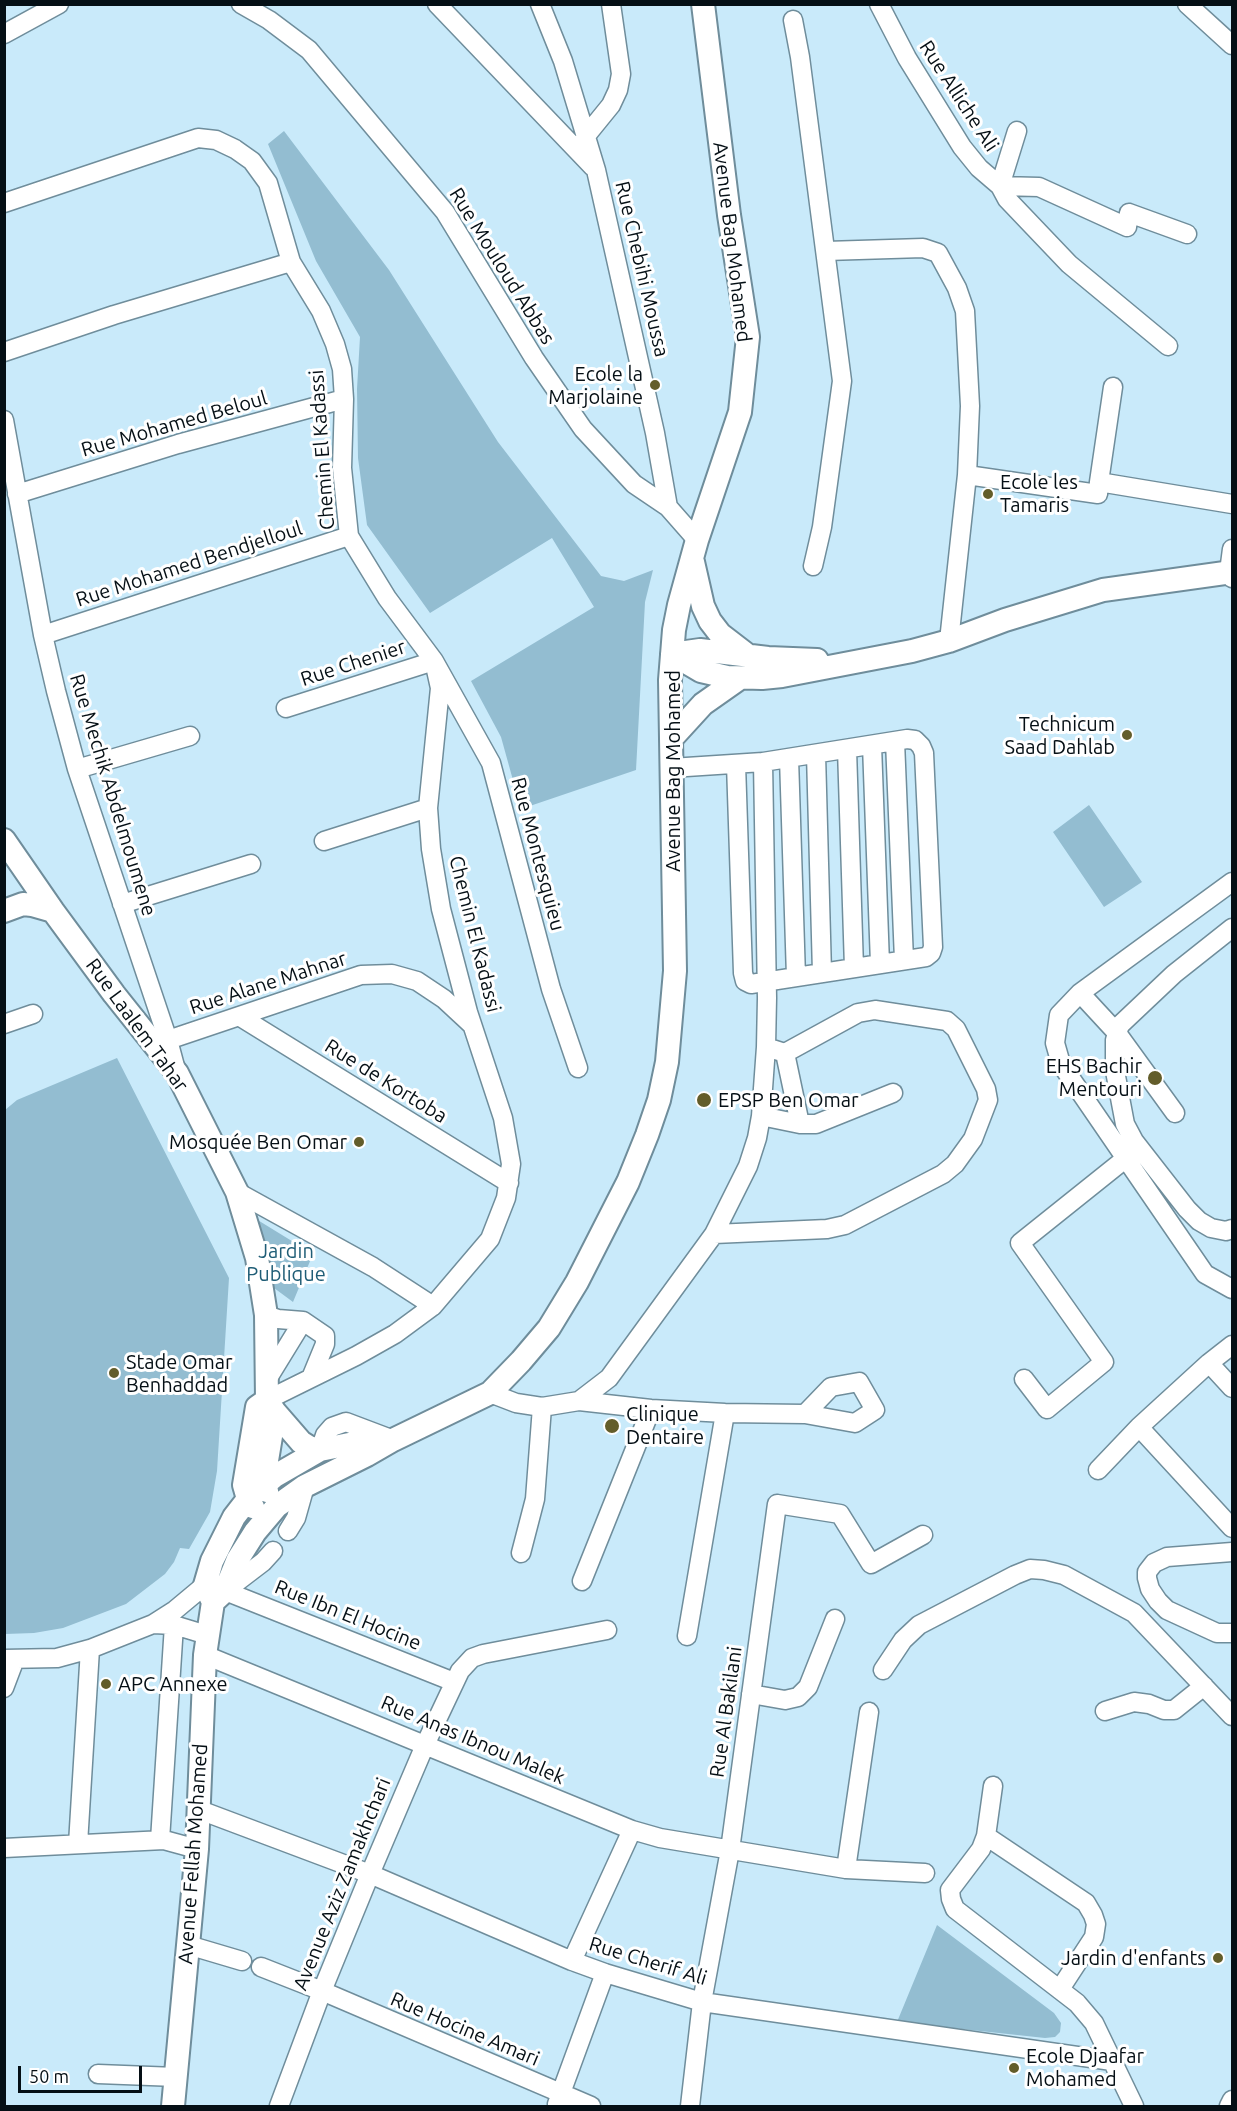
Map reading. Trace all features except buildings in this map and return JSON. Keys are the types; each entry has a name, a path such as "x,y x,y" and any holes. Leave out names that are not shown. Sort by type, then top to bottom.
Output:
{"main road":[{"name":"Avenue Bag Mohamed","path":"270,1514 305,1486 393,1440 490,1394 549,1328 577,1282 628,1182 659,1100 667,1062 675,971 671,768 672,654 679,605 740,412 748,337 729,215 703,4"},
{"path":"695,549 703,606 710,621 720,634 747,655"},
{"path":"672,654 701,671 727,677 782,676 912,651 1103,590 1232,574"},
{"path":"672,654 700,650 788,660 869,659"},
{"path":"671,738 702,704 740,678"},
{"name":"Rue Laalem Tahar","path":"4,840 114,994 177,1073 237,1192 257,1258 266,1315 270,1397"},
{"path":"4,911 23,904 32,904 53,911"},
{"path":"215,1593 270,1514 256,1492 244,1485 257,1407 270,1397 301,1442 320,1450"},
{"path":"215,1593 218,1548 234,1517 256,1492 320,1450 359,1442 393,1440"},
{"name":"Avenue Fellah Mohamed","path":"173,2106 197,1849 206,1645 215,1593"}],"street":[{"path":"4,34 59,4"},
{"name":"Rue Mouloud Abbas","path":"241,4 269,20 309,50 445,212 534,358 583,429 634,484 669,507"},
{"path":"437,4 596,170"},
{"name":"Rue Chebihi Moussa","path":"540,4 563,61 596,170 655,433 669,507"},
{"path":"585,137 611,105 618,90 621,74 611,4"},
{"name":"Rue Alliche Ali","path":"879,4 907,58 962,147 979,168 1000,186 1017,131"},
{"path":"1187,4 1233,45"},
{"path":"793,20 802,69 842,381 822,527 813,566"},
{"name":"Chemin El Kadassi","path":"4,203 198,138 216,140 252,161 268,183 291,262 321,311 335,344 342,369 344,399 342,468 350,536 387,598 434,660 440,687 428,808 431,849 441,909 474,1027 503,1118 511,1164 506,1198 490,1239 433,1306 395,1334 270,1397"},
{"path":"1168,346 1069,264 1007,199 1000,186 1039,187 1127,227 1129,213 1186,234"},
{"path":"826,251 923,248 938,253 948,268 965,311 970,406 967,475 949,641"},
{"path":"4,352 190,291 291,262"},
{"path":"967,475 1098,494 1113,387"},
{"name":"Rue Mohamed Beloul","path":"16,494 178,444 344,399"},
{"name":"Rue Mechik Abdelmoumene","path":"4,420 43,635 77,770 177,1073"},
{"path":"1099,482 1233,504"},
{"path":"669,507 695,549"},
{"name":"Rue Mohamed Bendjelloul","path":"43,635 350,536"},
{"path":"1232,574 1233,549"},
{"name":"Rue Chenier","path":"286,708 434,660"},
{"name":"Rue Montesquieu","path":"434,660 491,763 551,988 578,1068"},
{"path":"77,770 190,736"},
{"path":"671,768 763,762 907,739 915,740 924,753 933,947 931,953 926,957 796,977 767,990 745,981 736,764"},
{"path":"895,741 904,960"},
{"path":"872,745 880,964"},
{"path":"847,749 854,968"},
{"path":"816,754 822,973"},
{"path":"789,758 796,977"},
{"path":"579,1401 609,1378 714,1234 748,1166 757,1138 761,1116 766,1047 767,990 763,762"},
{"path":"324,841 428,808"},
{"path":"850,859 928,855"},
{"path":"739,865 819,859"},
{"path":"122,904 251,864"},
{"path":"1233,882 1080,993 1059,1015 1055,1043 1061,1064 1205,1274 1233,1289"},
{"path":"1233,928 1174,974 1120,1025 1114,1040 1115,1071 1125,1124 1134,1140 1187,1209 1199,1221 1211,1228 1226,1231 1233,1229"},
{"name":"Rue Alane Mahnar","path":"168,1040 362,975 392,974 417,981 435,993 474,1027"},
{"path":"1080,993 1117,1033 1175,1113"},
{"path":"714,1234 827,1229 845,1225 944,1174 955,1164 973,1138 988,1100 986,1089 956,1029 947,1021 875,1010 858,1013 785,1053 766,1047"},
{"path":"4,1024 33,1014"},
{"name":"Rue de Kortoba","path":"239,1016 509,1183"},
{"path":"785,1053 800,1124"},
{"path":"761,1116 800,1124 816,1124 893,1094"},
{"path":"1024,1379 1047,1409 1104,1362 1020,1243 1125,1159"},
{"path":"237,1192 373,1267 433,1306"},
{"path":"266,1315 278,1319 303,1321 322,1333 326,1340 311,1378"},
{"path":"270,1397 303,1321"},
{"path":"1098,1470 1139,1427 1209,1363 1233,1345"},
{"path":"1209,1363 1233,1388"},
{"path":"490,1394 516,1403 543,1407 579,1401 651,1409 805,1414"},
{"path":"522,1553 535,1499 543,1407"},
{"path":"582,1581 651,1409"},
{"path":"687,1636 725,1413"},
{"path":"1139,1427 1233,1528"},
{"path":"288,1532 296,1518 305,1486"},
{"name":"Rue Al Bakilani","path":"690,2106 702,2002 729,1850 777,1504 840,1514 871,1564 923,1535"},
{"path":"4,1688 10,1659 57,1658 90,1649 153,1624 175,1610 215,1593 263,1562 273,1551"},
{"path":"1233,1552 1167,1557 1154,1563 1147,1572 1150,1589 1167,1610 1216,1633 1233,1634"},
{"path":"883,1670 903,1640 919,1625 1030,1569 1064,1575 1134,1612 1233,1716"},
{"name":"Rue Ibn El Hocine","path":"215,1593 454,1682"},
{"path":"751,1694 784,1700 798,1697 808,1687 835,1619"},
{"name":"Rue Anas Ibnou Malek","path":"153,1624 174,1625 206,1645 425,1744 632,1830 660,1838 846,1869 925,1873"},
{"path":"160,1840 174,1625"},
{"name":"Avenue Aziz Zamakhchari","path":"279,2106 322,1991 370,1874 454,1682 468,1662 483,1654 607,1630"},
{"path":"78,1844 90,1649"},
{"path":"1105,1711 1134,1702 1149,1704 1164,1710 1174,1710 1204,1686"},
{"path":"846,1869 869,1712"},
{"path":"993,1786 986,1836 981,1849 950,1890 955,1909 1077,2003 1094,2023 1134,2106"},
{"name":"Rue Cherif Ali","path":"197,1809 370,1874 572,1961 702,2002 1112,2061"},
{"path":"572,1961 632,1830"},
{"path":"986,1836 1086,1903 1093,1915 1096,1924 1094,1937 1060,1989"},
{"path":"4,1848 160,1840 197,1849"},
{"path":"188,1945 242,1961"},
{"name":"Rue Hocine Amari","path":"261,1967 322,1991 559,2101 591,2106"},
{"path":"559,2101 605,1973"},
{"path":"98,2074 176,2077"},
{"path":"1229,2106 1233,2100"}],"green space":[{"path":"284,131 389,270 498,442 601,576 624,581 653,570 645,602 636,770 521,809 501,737 471,681 594,607 552,538 430,613 367,525 358,458 357,389 360,337 316,261 268,144"},
{"path":"1089,805 1142,882 1104,907 1053,832"},
{"name":"Stade Omar Benhaddad","path":"117,1058 229,1278 217,1471 210,1512 189,1549 180,1548 165,1574 126,1604 63,1628 34,1633 5,1634 5,1110 17,1100"},
{"name":"Jardin Publique","path":"256,1219 313,1254 293,1302 270,1285"},
{"path":"937,1925 1054,2013 1061,2023 1060,2032 1055,2037 1045,2038 897,2022"}],"place":[{"name":"Ecole la Marjolaine","path":"655,385"},
{"name":"Ecole les Tamaris","path":"988,494"},
{"name":"Technicum Saad Dahlab","path":"1127,735"},
{"name":"EHS Bachir Mentouri","path":"1155,1078"},
{"name":"EPSP Ben Omar","path":"704,1100"},
{"name":"Mosquée Ben Omar","path":"359,1142"},
{"name":"Stade Omar Benhaddad","path":"114,1373"},
{"name":"Clinique Dentaire","path":"612,1426"},
{"name":"APC Annexe","path":"106,1684"},
{"name":"Jardin d'enfants","path":"1218,1958"},
{"name":"Ecole Djaafar Mohamed","path":"1014,2068"}]}
